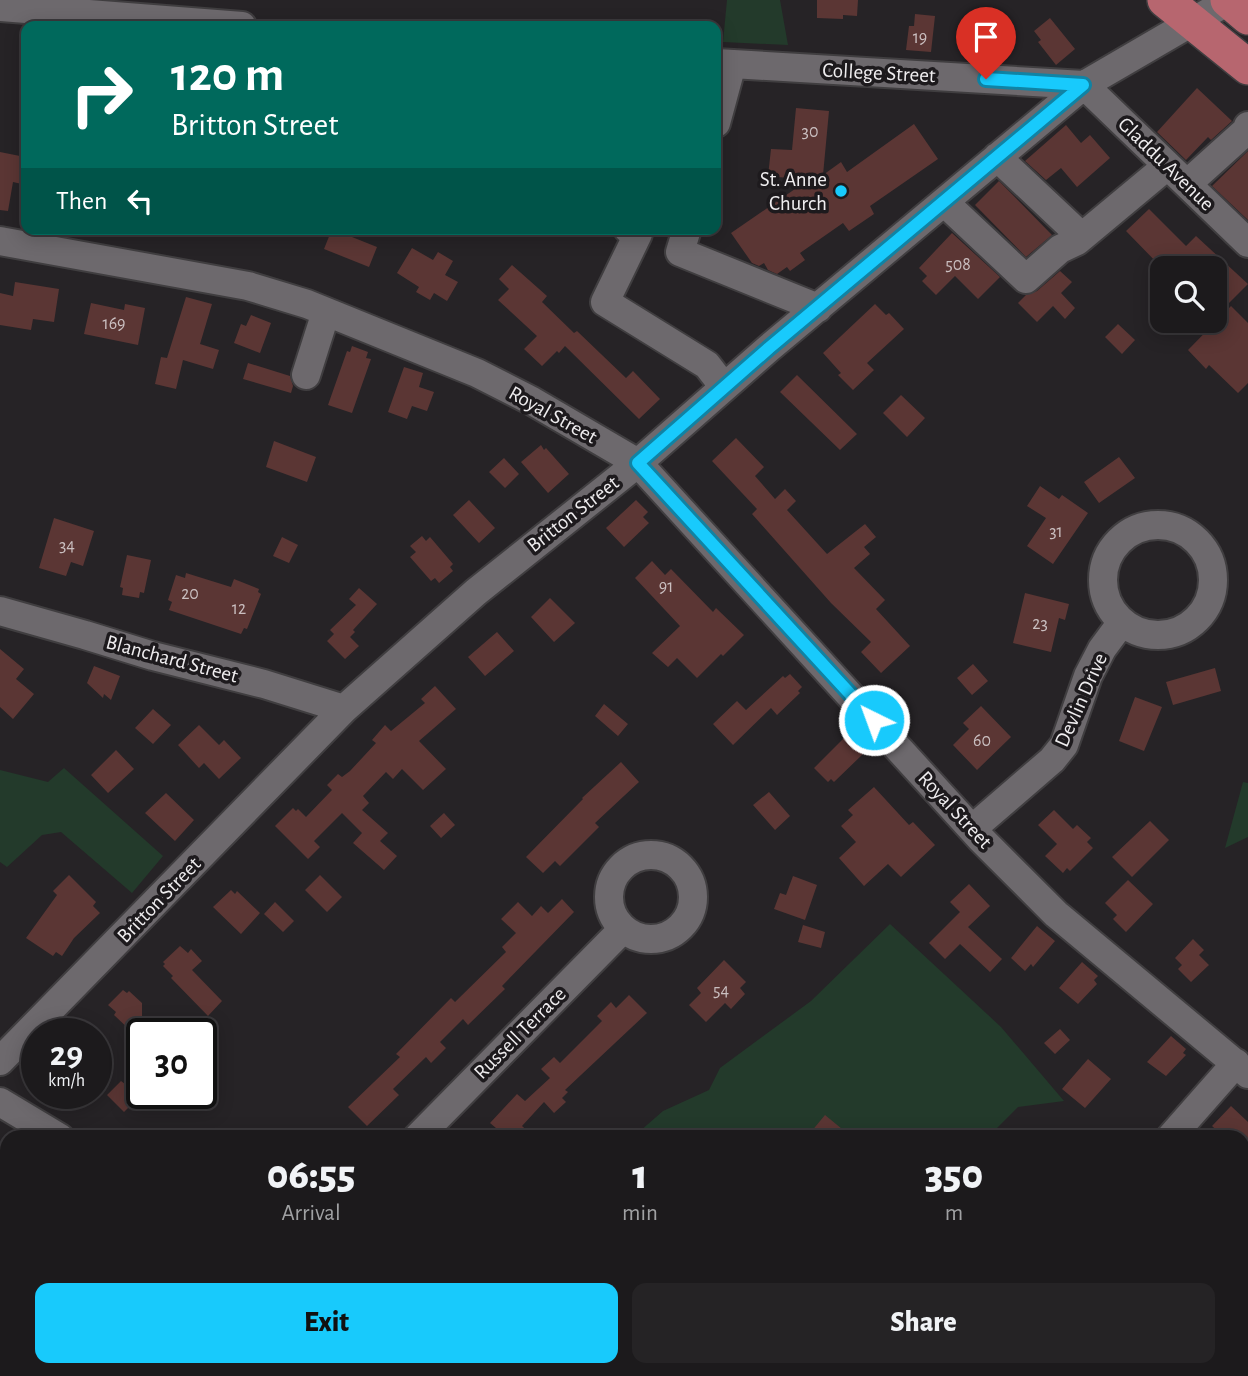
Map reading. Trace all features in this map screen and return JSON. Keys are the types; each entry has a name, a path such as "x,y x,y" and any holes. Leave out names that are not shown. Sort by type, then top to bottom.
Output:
{"main road":[{"path":"1165,0 1248,67"},
{"path":"1229,0 1248,16"}],"street":[{"name":"Britton Street","path":"0,1061 344,709 476,592 638,463 724,387 1083,85 1229,0"},
{"path":"0,7 138,9 211,21"},
{"name":"College Street","path":"722,76 1083,85"},
{"name":"Gladdu Avenue","path":"1083,85 1248,243"},
{"path":"944,202 1026,279 1060,249 1083,237 1248,129"},
{"path":"998,157 1083,237"},
{"path":"631,235 605,302 707,365 724,387"},
{"path":"655,235 683,240 818,308"},
{"name":"Royal Street","path":"0,241 248,286 326,312 477,373 532,401 638,463 972,829 1056,914 1242,1069"},
{"path":"306,375 326,312"},
{"name":"Blanchard Street","path":"0,611 153,656 264,684 344,709"},
{"name":"Devlin Drive","path":"972,829 1052,760 1064,746 1088,676 1102,649 1122,622"},
{"name":"Russell Terrace","path":"425,1130 623,929"},
{"path":"1178,1130 1242,1069"},
{"path":"0,1102 47,1130"}],"green space":[{"path":"727,0 780,0 788,45 723,42"},
{"path":"64,768 163,856 132,893 61,832 42,835 7,867 0,862 0,770 48,782"},
{"path":"1243,782 1248,783 1248,837 1225,848"},
{"path":"890,924 1001,1027 1064,1101 1018,1107 995,1130 641,1130 663,1111 709,1090 720,1068 811,1001"}],"building":[{"path":"817,0 858,0 857,16 843,15 843,19 817,18"},
{"path":"915,14 935,16 931,52 906,50 909,26 914,26"},
{"path":"1050,18 1075,49 1056,65 1038,42 1041,40 1034,31"},
{"path":"1197,88 1232,121 1211,140 1208,137 1186,160 1157,132"},
{"name":"St. Anne Church","path":"796,108 829,111 823,175 841,162 847,172 914,124 938,159 870,206 874,214 849,231 843,223 800,253 805,260 790,271 787,267 777,274 768,270 764,263 759,266 752,263 731,233 808,180 768,176 771,149 792,150"},
{"path":"1066,125 1081,143 1090,135 1110,158 1077,187 1061,168 1046,180 1025,161"},
{"path":"1248,151 1248,220 1212,186"},
{"path":"0,152 20,156 21,184 13,182 8,211 0,210"},
{"path":"999,181 1052,235 1026,257 975,205"},
{"path":"1149,209 1186,246 1196,236 1218,256 1150,256 1126,231"},
{"path":"952,233 1000,277 978,299 955,276 936,295 922,281 927,276 919,268"},
{"path":"330,235 347,235 377,247 369,267 324,249"},
{"path":"412,248 433,260 438,252 453,261 445,275 458,282 447,301 434,293 430,300 416,292 419,287 397,273"},
{"path":"512,265 547,296 542,302 574,333 577,331 626,378 633,371 660,399 639,419 565,346 542,366 524,349 537,336 498,300 509,289 499,279"},
{"path":"1227,265 1248,284 1227,305"},
{"path":"1060,271 1072,282 1061,293 1075,308 1065,319 1053,306 1037,322 1018,303"},
{"path":"15,282 59,289 54,322 33,319 31,330 0,325 0,293 13,296"},
{"path":"186,297 212,304 200,344 219,350 213,369 183,360 176,389 155,384 161,357 167,358"},
{"path":"91,303 124,310 125,304 145,308 138,345 84,334"},
{"path":"875,304 886,315 889,313 904,329 867,363 874,370 853,390 838,375 841,373 823,353"},
{"path":"1231,306 1248,323 1248,383 1238,393 1209,365 1206,369 1188,350 1205,333 1227,333 1227,310"},
{"path":"251,315 271,323 260,353 234,343 241,324 246,326"},
{"path":"1118,324 1135,340 1122,354 1105,337"},
{"path":"352,346 368,352 366,358 371,359 352,413 328,405 347,351 350,352"},
{"path":"248,363 290,376 293,386 291,393 243,379"},
{"path":"404,367 423,373 419,387 434,392 427,411 412,406 407,419 388,412"},
{"path":"797,375 857,434 840,450 780,392"},
{"path":"901,395 925,418 907,437 883,413"},
{"path":"736,438 764,467 755,476 775,499 785,489 796,501 787,510 827,554 865,524 876,537 864,547 870,554 854,568 885,600 876,609 910,646 881,673 861,652 871,642 831,603 752,514 757,509 712,461"},
{"path":"274,441 316,457 307,482 266,467"},
{"path":"541,445 569,474 548,493 521,462"},
{"path":"1119,457 1135,478 1099,503 1084,482"},
{"path":"504,458 519,474 505,488 489,472"},
{"path":"1040,486 1059,499 1062,495 1088,513 1053,564 1027,546 1046,518 1027,506"},
{"path":"469,500 495,528 479,543 453,515"},
{"path":"636,500 648,512 643,517 649,523 624,547 606,528"},
{"path":"54,518 94,531 83,566 71,562 66,576 39,568"},
{"path":"422,536 426,541 430,537 453,564 450,567 453,571 439,583 435,578 431,581 410,557 416,552 410,546"},
{"path":"282,537 298,545 289,563 273,556"},
{"path":"127,555 151,560 144,593 140,592 139,598 122,595 123,588 120,587"},
{"path":"652,561 665,575 671,569 713,612 716,608 744,635 697,678 677,658 668,667 652,653 680,626 635,578"},
{"path":"186,573 231,587 234,579 259,589 261,594 247,629 244,628 241,634 169,610 172,602 168,600 176,575 185,578"},
{"path":"359,588 377,604 353,630 355,632 350,637 359,646 345,659 327,641 334,634 330,630 356,605 349,599"},
{"path":"1025,593 1069,604 1065,620 1059,618 1051,652 1013,643"},
{"path":"550,598 575,623 554,642 531,617"},
{"path":"497,632 514,651 485,676 468,657"},
{"path":"0,649 24,669 16,679 34,694 13,719 0,707"},
{"path":"973,664 988,681 972,695 957,678"},
{"path":"94,666 120,676 111,700 104,694 103,698 87,683"},
{"path":"1215,668 1221,691 1173,705 1166,682"},
{"path":"790,674 802,687 798,691 800,693 777,715 771,708 733,745 713,724 737,701 746,710 783,676 785,678"},
{"path":"435,686 456,709 419,741 446,769 423,790 402,769 393,779 386,772 363,796 369,803 362,810 388,833 380,841 397,856 384,870 353,843 362,833 342,813 314,841 320,847 308,859 275,826 293,808 306,817 332,790 327,785 338,774 342,777 350,771 376,743 372,740 385,725 391,731 425,703 421,699"},
{"path":"1135,697 1162,707 1144,751 1119,741"},
{"path":"604,704 628,724 618,736 595,716"},
{"path":"981,706 1011,737 977,770 953,745 969,729 963,723"},
{"path":"153,709 171,725 153,744 135,728"},
{"path":"199,725 219,745 224,740 241,758 219,779 204,763 199,768 178,745"},
{"path":"846,736 863,754 834,782 831,779 828,782 814,768"},
{"path":"116,750 134,769 108,793 91,775"},
{"path":"621,762 639,782 595,823 599,827 560,866 555,861 543,873 526,857 582,798"},
{"path":"874,787 909,825 913,822 935,845 901,877 888,864 864,886 839,858 856,842 841,826 853,815 848,810"},
{"path":"769,792 790,816 775,830 753,805"},
{"path":"166,793 194,820 175,841 145,813"},
{"path":"1054,810 1073,829 1077,825 1091,838 1087,842 1093,848 1070,871 1067,868 1063,873 1045,856 1057,844 1038,825"},
{"path":"444,813 455,825 441,838 430,826"},
{"path":"1150,821 1169,840 1132,877 1112,857"},
{"path":"69,875 96,902 93,906 100,913 74,938 62,956 56,952 53,956 26,938 57,895 53,891"},
{"path":"320,875 342,897 327,912 305,890"},
{"path":"793,876 817,885 805,920 774,909 780,893 786,895"},
{"path":"1128,880 1153,904 1126,932 1113,919 1117,915 1105,903"},
{"path":"969,884 990,906 968,927 1002,959 990,972 960,944 945,959 929,943 960,912 950,902"},
{"path":"231,890 235,894 237,891 260,913 241,934 213,907"},
{"path":"562,899 574,912 502,986 505,989 468,1025 463,1019 440,1042 446,1048 431,1063 426,1057 393,1089 399,1095 367,1126 348,1107 400,1057 396,1054 451,998 455,1002 506,952 502,947 516,933 501,919 518,902 532,916 541,906 548,913"},
{"path":"275,902 294,921 283,932 264,914"},
{"path":"803,925 825,932 821,948 798,942"},
{"path":"1037,926 1055,941 1033,967 1031,964 1025,971 1011,958"},
{"path":"1193,939 1204,950 1199,955 1209,965 1191,982 1178,969 1182,965 1175,958"},
{"path":"180,946 188,953 191,949 202,961 192,970 222,1001 208,1016 163,966 163,962"},
{"path":"724,960 746,982 740,988 745,994 731,1009 725,1003 706,1022 689,1005 701,993 697,988"},
{"path":"1082,962 1098,976 1094,980 1097,984 1078,1004 1059,988"},
{"path":"123,990 127,993 129,991 142,1003 142,1018 126,1018 126,1026 108,1005"},
{"path":"629,995 647,1013 565,1090 568,1092 562,1098 566,1102 554,1113 544,1102 522,1126 526,1130 494,1130 496,1128 490,1123 517,1094 525,1101 550,1078 541,1069 554,1057 560,1063 602,1021 597,1016 611,1002 616,1008"},
{"path":"1060,1029 1070,1040 1055,1054 1044,1043"},
{"path":"1171,1036 1186,1049 1183,1053 1186,1055 1166,1076 1147,1062"},
{"path":"1088,1059 1111,1079 1085,1108 1062,1089"},
{"path":"121,1081 125,1084 127,1109 124,1112 112,1100 112,1090"},
{"path":"1231,1106 1248,1122 1248,1130 1216,1130 1212,1126"},
{"path":"825,1115 843,1130 813,1130"}],"place":[{"name":"St. Anne Church","path":"841,191"}],"route":[{"path":"874,720 638,463 769,348 1083,85 986,79"}]}
